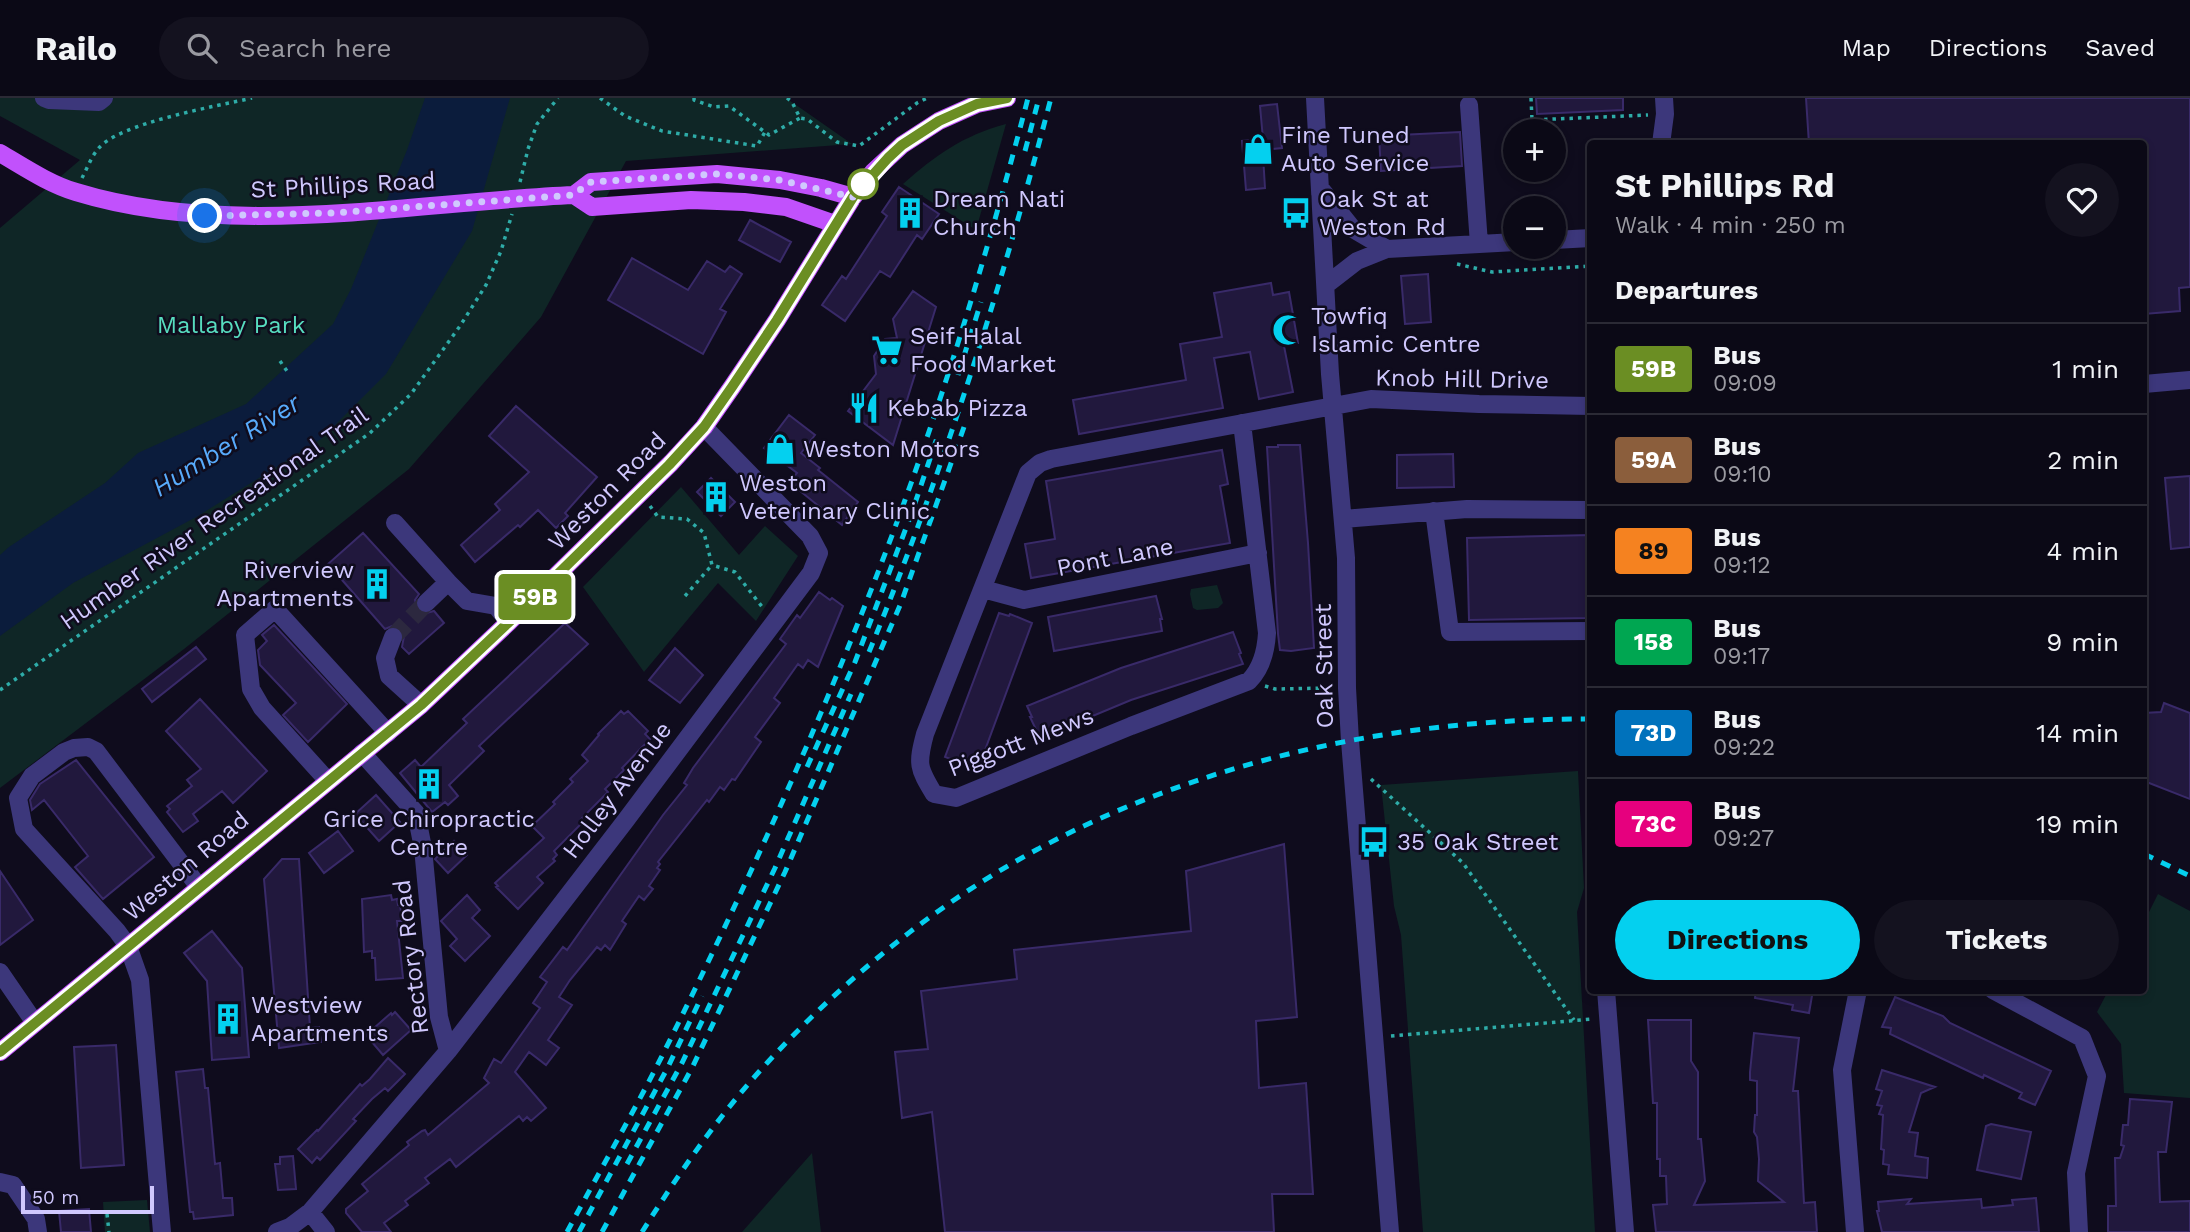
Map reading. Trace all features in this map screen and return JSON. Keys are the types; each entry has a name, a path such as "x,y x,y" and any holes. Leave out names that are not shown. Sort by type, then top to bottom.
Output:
{"main road":[{"name":"Weston Road","path":"2,1045 35,1023 421,705 509,622 704,427 777,320 835,224 874,171 902,145 939,121 978,101 1007,98"},
{"name":"St Phillips Road","path":"0,153 74,192 145,208 205,216 332,213 573,195 591,182 717,174 791,182 853,197"},
{"name":"St Phillips Road","path":"573,195 592,207 684,201 744,202 786,207 835,224"}],"street":[{"path":"44,98 99,102 104,98"},
{"name":"Oak Street","path":"1315,98 1333,407 1346,558 1349,728 1390,1232"},
{"path":"1662,140 1664,98"},
{"path":"1469,105 1479,244"},
{"path":"1321,189 1353,229 1387,249"},
{"path":"1566,239 1587,238"},
{"path":"1326,285 1357,261 1387,249 1503,243"},
{"path":"2147,384 2190,380"},
{"name":"Knob Hill Drive","path":"1333,407 1371,399 1587,406"},
{"name":"Piggott Mews","path":"1249,681 1131,726 956,799 934,794 920,770 920,751 1028,473 1040,463 1051,459 1333,407"},
{"path":"1242,423 1267,633 1257,673 1249,681"},
{"name":"Holley Avenue","path":"448,1051 811,573 819,552 810,536 704,427"},
{"path":"1343,519 1467,509 1587,510"},
{"path":"1434,511 1450,632 1587,631"},
{"path":"395,523 467,601 496,606 509,622"},
{"name":"Pont Lane","path":"983,589 1024,600 1258,553"},
{"path":"426,603 449,582"},
{"path":"328,781 262,708 251,690 245,635 275,610 388,733"},
{"path":"393,637 385,658 389,676 421,705"},
{"path":"162,1232 140,980 128,946 24,829 18,798 20,791 32,776 64,752 88,747 96,751 199,887"},
{"name":"Rectory Road","path":"277,1232 290,1227 310,1212 448,1051 439,1017 423,848 416,813 362,753"},
{"path":"0,972 35,1023"},
{"path":"1606,994 1625,1232"},
{"path":"1855,1232 1842,1070 1857,994"},
{"path":"2000,994 2082,1038 2096,1076 2076,1173 2079,1232"},
{"path":"0,1182 13,1185 36,1219 38,1232"},
{"path":"310,1212 326,1232"}],"path":[{"path":"74,192 99,147 120,134 153,121 252,98"},
{"path":"519,186 527,149 537,124 558,98"},
{"path":"600,98 625,116 662,131 757,146 765,132"},
{"path":"694,98 714,107 729,106 769,135 800,118 807,119 837,142 859,146 927,98"},
{"path":"787,98 800,118"},
{"path":"1531,98 1532,120 1651,114"},
{"name":"Humber River Recreational Trail","path":"0,690 316,472 381,423 411,394 460,326 501,251 513,211"},
{"path":"1456,264 1492,272 1587,266"},
{"path":"280,361 289,374"},
{"path":"641,492 658,517 687,519 704,533 712,565"},
{"path":"685,596 712,565"},
{"path":"712,565 734,572 765,611"},
{"path":"1249,681 1275,689 1333,688"},
{"path":"1371,779 1463,863 1574,1020"},
{"path":"1376,1038 1609,1018"},
{"path":"107,1214 108,1232"}],"green space":[{"name":"Mallaby Park","path":"0,98 786,98 852,144 626,161 541,317 409,469 184,649 0,788 0,228 80,160 0,116"},
{"path":"1006,124 976,230 903,184 950,148 976,134"},
{"path":"681,487 739,555 765,526 798,556 756,621 718,583 644,672 583,587"},
{"path":"1217,585 1223,603 1218,608 1193,608 1191,589"},
{"path":"1578,771 1584,888 1577,912 1595,1232 1423,1232 1401,935 1394,906 1381,785"},
{"path":"2158,894 2190,911 2190,1098 2124,1093 2121,1044 2097,1012 2106,994 2147,994 2147,916"},
{"path":"812,1153 821,1232 742,1232"},
{"path":"147,1200 150,1232 105,1232 103,1202"}],"water":[{"name":"Humber River","path":"425,98 510,98 472,231 386,374 321,439 198,516 73,583 0,636 0,555 105,483 138,453 246,404 333,324 351,289"}],"building":[{"path":"1536,98 1623,98 1623,110 1537,114"},
{"path":"1806,98 2190,98 2190,287 2179,288 2180,311 2147,314 2147,140 1809,140"},
{"path":"1277,104 1282,148 1264,150 1260,106"},
{"path":"1460,132 1462,166 1381,171 1379,136"},
{"path":"1262,139 1265,188 1246,190 1242,141"},
{"path":"899,187 939,214 922,239 917,235 890,277 880,271 845,321 822,305 842,276 846,279 887,216 882,212"},
{"path":"750,220 791,242 780,262 739,240"},
{"path":"632,258 688,290 707,261 725,272 730,266 742,274 720,309 726,312 703,354 608,300"},
{"path":"1428,274 1431,322 1405,324 1401,276"},
{"path":"1271,283 1273,295 1289,292 1298,343 1284,346 1293,392 1259,399 1250,352 1214,358 1223,408 1079,434 1073,400 1186,380 1180,344 1222,337 1214,293"},
{"path":"913,291 936,307 893,445 848,411 876,374 874,356 885,339 897,338 893,319"},
{"path":"516,406 597,477 565,513 568,516 556,528 538,510 475,562 461,545 500,510 495,504 529,472 489,436"},
{"path":"789,415 815,435 801,453 858,502 842,525 789,482 797,473 764,448"},
{"path":"1300,445 1308,543 1314,648 1291,651 1280,650 1278,634 1267,447"},
{"path":"1222,450 1228,484 1220,486 1230,543 1031,578 1025,544 1055,539 1046,481"},
{"path":"1453,454 1454,487 1397,488 1397,455"},
{"path":"2190,476 2190,547 2171,549 2165,478"},
{"name":"Weston Veterinary Clinic","path":"711,478 735,502 721,516 697,492"},
{"name":"Riverview Apartments","path":"363,533 419,594 415,600 417,610 423,614 434,611 444,623 409,654 402,647 404,636 401,629 392,626 385,629 328,564"},
{"path":"1587,535 1587,618 1469,620 1467,538"},
{"path":"819,592 843,606 818,667 808,660 803,668 798,664 774,698 780,703 755,737 761,742 735,780 732,779 724,790 720,787 709,802 707,800 658,862 660,864 657,868 660,870 649,886 653,889 644,900 639,896 622,921 626,924 610,950 605,945 601,950 597,947 570,980 559,997 572,1005 548,1040 559,1048 546,1065 529,1052 515,1072 546,1108 531,1121 527,1117 523,1121 519,1116 456,1167 450,1159 425,1178 429,1183 405,1201 408,1205 384,1223 391,1232 362,1232 346,1213 346,1209 368,1191 362,1184 409,1145 407,1142 425,1130 428,1135 489,1083 484,1078 494,1059 501,1063 540,1008 533,1003 547,982 540,977 563,947 567,950 687,785 684,783 693,768 786,644 780,639 797,615 800,618"},
{"path":"1156,596 1162,631 1054,651 1048,617"},
{"path":"999,613 1010,614 1032,623 978,769 945,757"},
{"path":"565,623 588,644 479,746 484,751 449,785 458,796 448,805 445,802 432,812 400,773 415,760 421,767 467,723 463,719"},
{"path":"274,625 347,704 308,742 283,715 296,703 260,665 258,650 267,641 262,635"},
{"path":"1233,632 1243,664 1131,700 1040,738 1027,706 1121,668"},
{"path":"196,647 206,659 152,702 142,689"},
{"path":"675,648 703,675 680,703 649,680"},
{"path":"200,699 267,771 233,803 222,791 193,814 198,821 183,832 167,812 170,809 167,806 192,786 187,780 201,769 166,731"},
{"path":"2164,703 2190,713 2190,799 2147,782 2147,713 2161,712"},
{"path":"621,711 624,714 628,711 648,731 645,734 650,739 605,789 608,792 581,819 584,821 554,851 557,855 553,859 555,861 537,877 543,883 518,909 495,883 544,838 532,826 573,782 570,779 588,761 582,755"},
{"path":"76,760 154,857 103,899 75,867 88,856 44,800 32,810 30,800 40,784"},
{"path":"376,795 400,822 379,841 355,814"},
{"path":"338,831 353,851 324,873 309,853"},
{"path":"454,841 467,855 448,873 435,859"},
{"path":"1284,844 1297,1017 1256,1021 1259,1088 1306,1083 1313,1194 1272,1194 1274,1232 945,1232 932,1112 902,1118 895,1052 928,1049 921,991 1017,979 1014,950 1191,931 1186,871"},
{"path":"282,859 299,859 310,1028 319,1027 321,1042 279,1048 264,879"},
{"path":"0,871 33,920 0,945"},
{"path":"391,895 392,900 397,899 400,905 402,918 402,921 397,921 403,978 376,980 372,951 364,952 362,899"},
{"path":"467,895 480,910 472,918 490,936 465,961 450,946 457,939 441,921"},
{"name":"Westview Apartments","path":"212,931 242,968 249,1057 212,1060 207,981 184,953"},
{"path":"1756,994 1812,994 1809,1013 1792,1010 1793,1005 1755,998"},
{"path":"1895,997 1943,1016 1950,1023 2051,1071 2035,1105 2019,1098 2022,1093 1984,1075 1983,1078 1890,1034 1891,1028 1882,1027"},
{"path":"395,1012 411,1030 383,1055 366,1035"},
{"path":"1648,1020 1691,1020 1691,1061 1698,1072 1698,1139 1701,1139 1705,1181 1694,1205 1784,1202 1758,1181 1759,1159 1754,1132 1757,1081 1750,1080 1750,1072 1754,1033 1799,1038 1793,1091 1798,1091 1804,1203 1815,1202 1817,1232 1656,1232 1653,1205 1667,1204 1666,1176 1660,1176 1660,1159 1657,1159 1657,1103 1653,1103"},
{"path":"116,1045 124,1165 81,1168 74,1047"},
{"path":"388,1058 405,1074 388,1091 385,1088 372,1099 320,1160 317,1157 312,1163 298,1149"},
{"path":"203,1069 205,1088 208,1088 215,1164 220,1163 223,1198 232,1198 233,1215 194,1219 193,1212 190,1212 176,1072"},
{"path":"1882,1070 1935,1087 1921,1093 1909,1132 1918,1133 1915,1156 1928,1158 1927,1178 1888,1174 1889,1165 1883,1164 1883,1115 1879,1114 1882,1106 1877,1105 1882,1091 1876,1089"},
{"path":"2130,1099 2172,1102 2166,1152 2158,1152 2160,1202 2190,1201 2190,1232 2108,1232 2108,1206 2116,1206 2115,1158 2120,1158 2124,1146 2121,1145 2123,1125 2128,1125"},
{"path":"1991,1124 2031,1132 2021,1179 1977,1170 1986,1126"},
{"path":"293,1156 296,1189 278,1190 275,1164 280,1164 280,1157"},
{"path":"2036,1198 2039,1232 1882,1232 1877,1211 1878,1202 1911,1199 1907,1204 1981,1199 1982,1208 2013,1205 2012,1200"},
{"path":"89,1209 91,1232 61,1232 59,1211"}],"tunnel":[{"path":"393,637 426,603"}],"railway":[{"path":"567,1232 650,1080 718,942 799,765 849,645 896,525 938,405 976,283 1028,98"},
{"path":"1025,151 1039,98"},
{"path":"869,652 922,516 969,378 1012,239 1051,98"},
{"path":"958,375 981,302"},
{"path":"602,1232 692,1068 785,872 901,603 964,427"},
{"path":"807,767 855,662 911,515 938,435"},
{"path":"627,1164 682,1063 775,868 851,694"},
{"path":"642,1232 685,1166 732,1103 827,1002 893,945 928,919 1000,870 1038,849 1102,818 1168,791 1236,768 1306,750 1376,736 1448,726 1587,719"},
{"path":"2147,855 2190,876"},
{"path":"579,1232 668,1067 702,996"}],"bus line":[{"name":"59B","path":"0,1052 421,705 669,465 704,427 732,387 853,197 874,171 902,145 939,121 977,104 1007,98"}],"place":[{"name":"Fine Tuned Auto Service","path":"1258,149"},
{"name":"Dream Nati Church","path":"910,213"},
{"name":"Oak St at Weston Rd","path":"1296,213"},
{"name":"Towfiq Islamic Centre","path":"1288,330"},
{"name":"Seif Halal Food Market","path":"887,350"},
{"name":"Kebab Pizza","path":"864,408"},
{"name":"Weston Motors","path":"780,449"},
{"name":"Weston Veterinary Clinic","path":"716,497"},
{"name":"Riverview Apartments","path":"377,584"},
{"name":"Grice Chiropractic Centre","path":"429,784"},
{"name":"35 Oak Street","path":"1374,842"},
{"name":"Westview Apartments","path":"228,1019"}],"route":[{"path":"205,216 332,213 573,195 591,182 695,174 779,180 853,197 863,184"}]}
